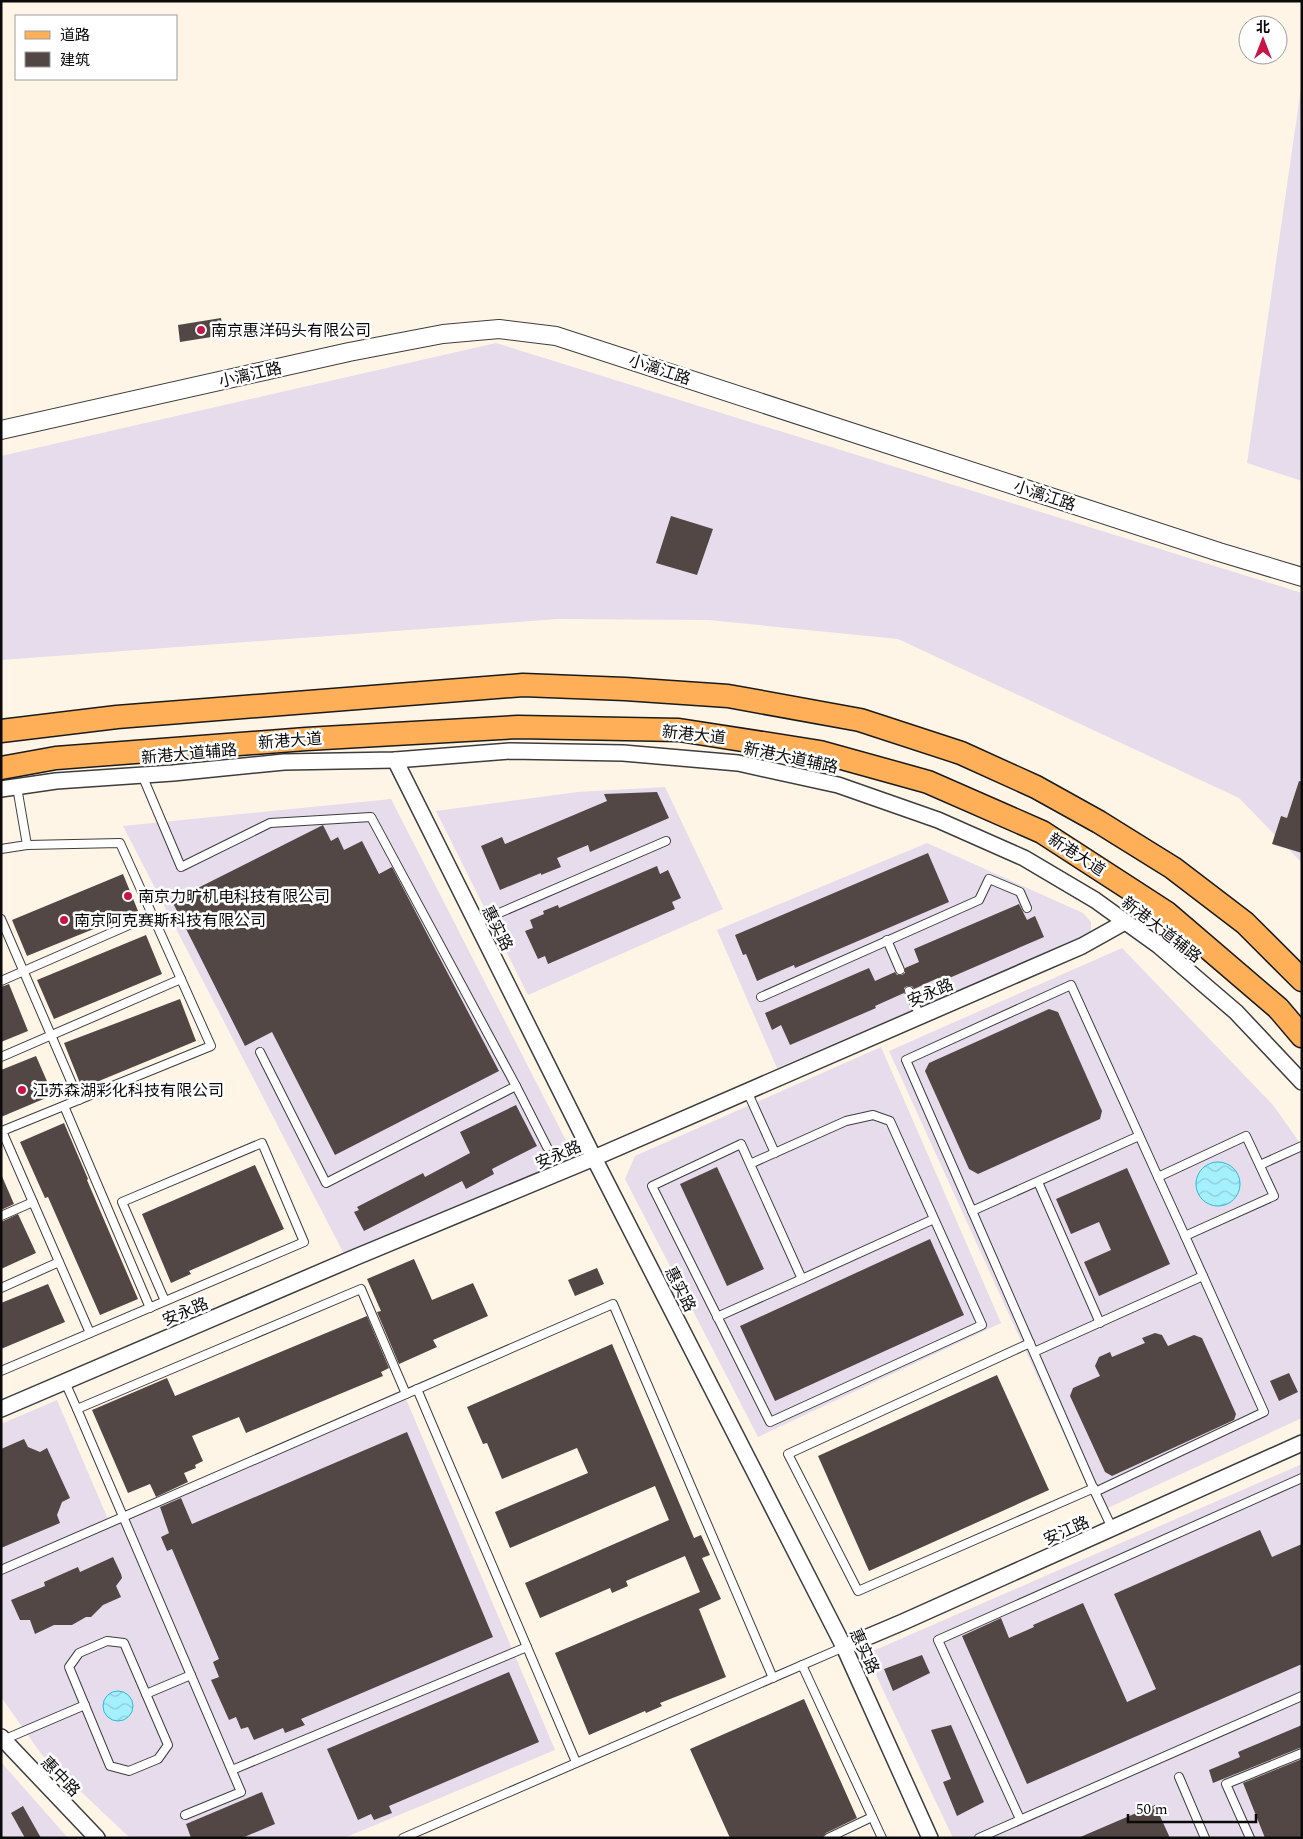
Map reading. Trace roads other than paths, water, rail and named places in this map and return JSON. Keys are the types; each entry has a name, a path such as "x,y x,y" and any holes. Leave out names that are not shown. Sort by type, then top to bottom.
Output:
{"main road":[{"path":"1,731 117,716 523,685 728,696 860,720 962,753 1036,787 1099,822 1172,868 1238,918 1302,980"},
{"name":"新港大道","path":"1,768 56,758 306,739 518,727 679,730 820,752 928,782 1042,832 1167,912 1278,1008 1302,1036"}],"street":[{"name":"小漓江路","path":"1,430 349,352 443,334 499,329 556,336 1219,552 1302,577"},
{"name":"新港大道辅路","path":"1,789 56,781 284,762 395,760 510,751 623,753 738,763 838,785 938,820 1024,858 1095,900 1159,946 1236,1012 1302,1082"},
{"name":"惠实路","path":"395,760 594,1158 844,1647 930,1838"},
{"name":"安永路","path":"1,1409 356,1257 594,1158 1082,946 1125,922"},
{"name":"安江路","path":"844,1647 1302,1443"},
{"name":"惠中路","path":"2,1738 97,1838"}],"lane":[{"path":"142,775 181,867 270,823 371,817 547,1147"},
{"path":"17,787 27,845"},
{"path":"476,923 666,841"},
{"path":"1,849 27,845 120,843 211,1046 2,1131 90,1334"},
{"path":"761,997 979,900 989,880 1020,892 1027,908"},
{"path":"1,981 152,915"},
{"path":"1,920 79,1100"},
{"path":"887,940 900,970"},
{"path":"1,1057 181,979"},
{"path":"1030,1343 788,1454 858,1591 1094,1490 1264,1412 1071,985 906,1060 1034,1352 1094,1490 1112,1528"},
{"path":"909,991 920,1016"},
{"path":"260,1052 326,1183 516,1086"},
{"path":"747,1091 775,1153"},
{"path":"64,1106 150,1308"},
{"path":"750,1164 846,1121 873,1115 890,1122 982,1325 770,1422 652,1186 740,1144 802,1279"},
{"path":"972,1211 1139,1136"},
{"path":"1158,1176 1246,1136 1274,1196 1185,1236"},
{"path":"1,1371 304,1242 262,1143 122,1202 165,1301"},
{"path":"1260,1165 1302,1146"},
{"path":"1038,1182 1100,1323"},
{"path":"1,1216 33,1202"},
{"path":"717,1317 934,1219"},
{"path":"1,1288 59,1262"},
{"path":"1034,1352 1203,1276"},
{"path":"77,1410 361,1289 406,1394"},
{"path":"1,1570 613,1304 773,1678"},
{"path":"65,1382 241,1792 185,1816"},
{"path":"417,1389 576,1762"},
{"path":"1020,1819 938,1640 1302,1478"},
{"path":"107,1641 124,1643 168,1745 158,1759 129,1771 110,1766 85,1705 69,1667 79,1653 107,1641"},
{"path":"232,1770 527,1647"},
{"path":"403,1838 844,1647"},
{"path":"802,1665 882,1838"},
{"path":"146,1694 191,1675"},
{"path":"979,1838 1302,1696"},
{"path":"2,1738 85,1705"},
{"path":"1250,1838 1226,1784 1302,1753"},
{"path":"1179,1777 1205,1838"},
{"path":"828,1838 872,1817"}],"water":[{"path":"1218,1162 1230,1166 1236,1172 1240,1184 1236,1196 1230,1202 1218,1206 1206,1202 1200,1196 1196,1184 1200,1172 1206,1166"},
{"path":"118,1691 124,1692 132,1700 132,1712 124,1720 118,1721 112,1720 104,1712 103,1706 104,1700 112,1692"}],"place":[{"name":"南京惠洋码头有限公司","path":"201,330"},
{"name":"南京力旷机电科技有限公司","path":"128,896"},
{"name":"南京阿克赛斯科技有限公司","path":"64,920"},
{"name":"江苏森湖彩化科技有限公司","path":"22,1090"}]}
